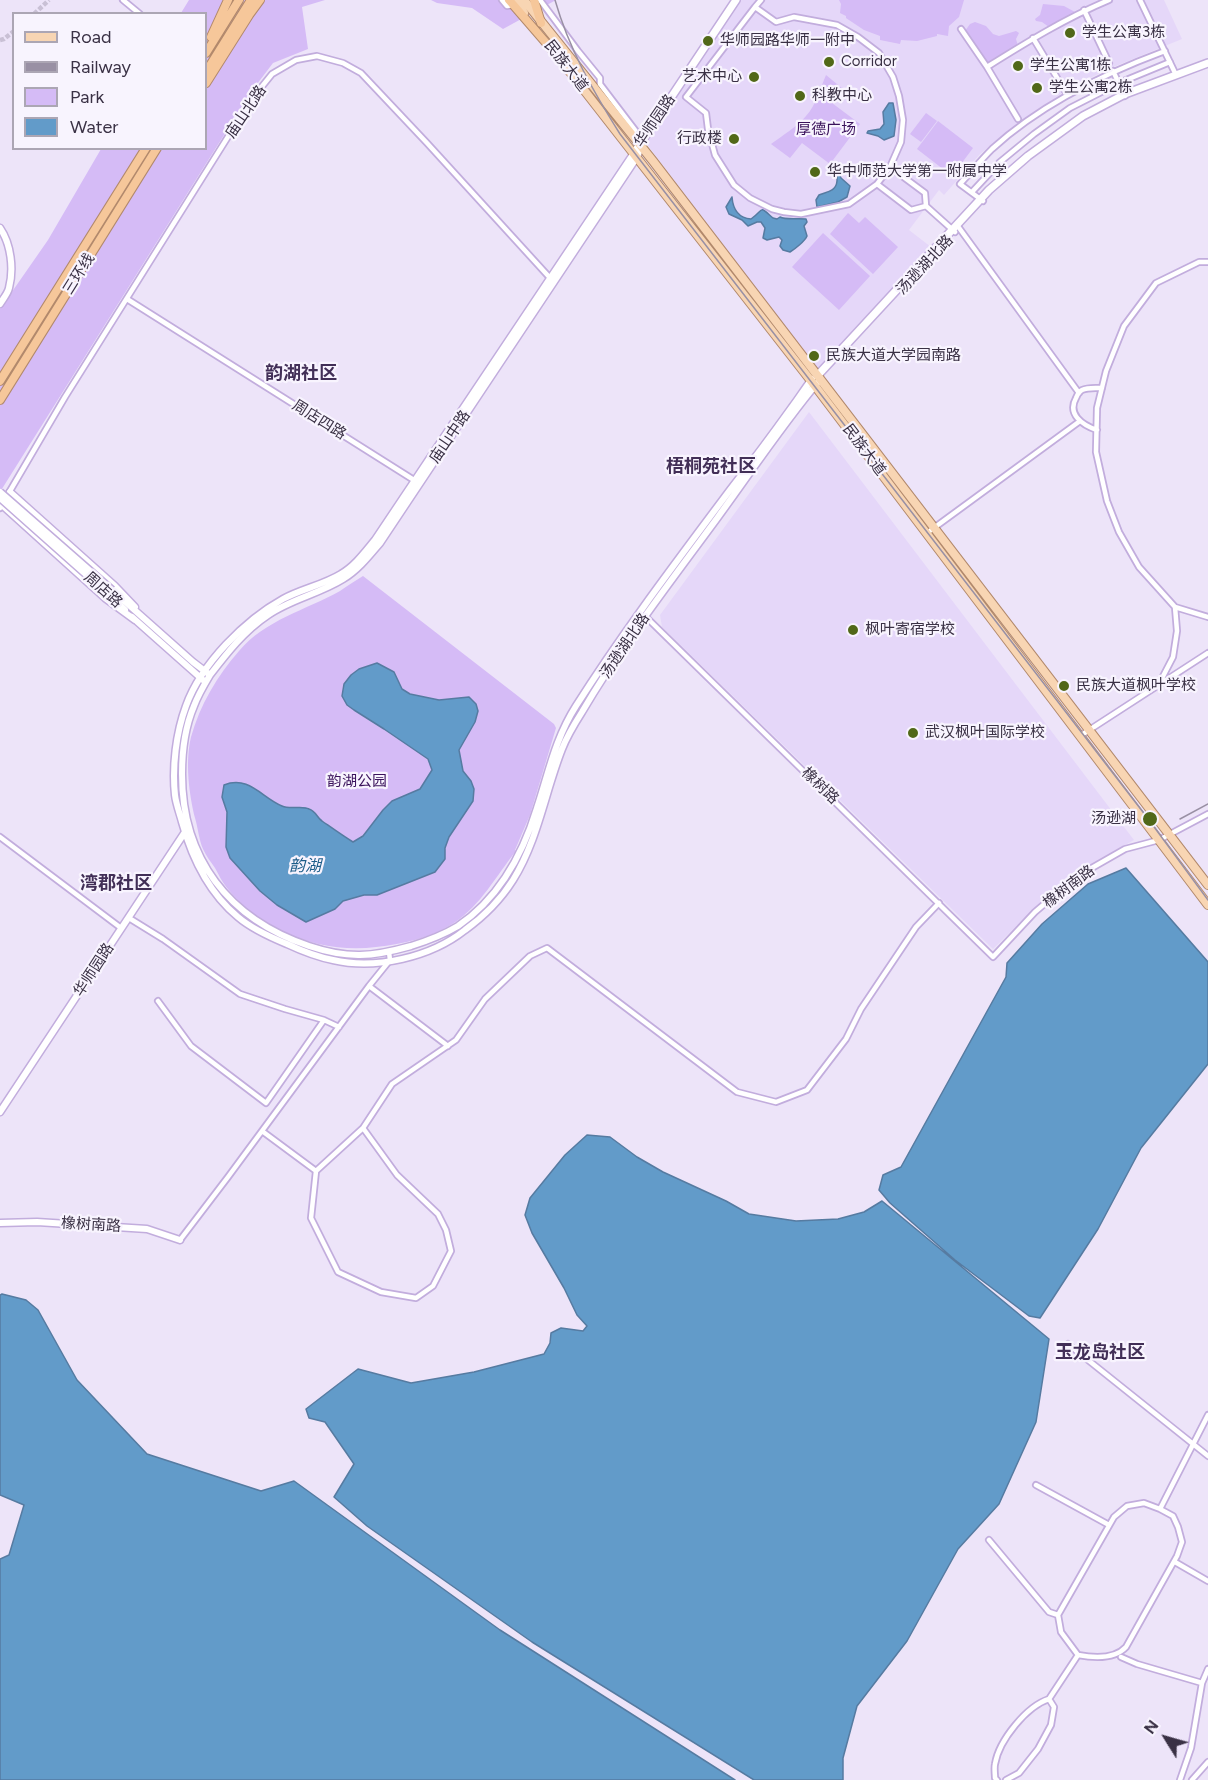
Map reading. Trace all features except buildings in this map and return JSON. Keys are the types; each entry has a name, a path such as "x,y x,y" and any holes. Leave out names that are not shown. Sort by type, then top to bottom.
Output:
{"highway":[{"path":"207,45 228,0"},
{"path":"207,51 239,0"},
{"path":"207,70 251,0"},
{"path":"207,81 259,0"},
{"path":"534,0 541,23"},
{"path":"512,2 554,52"},
{"name":"三环线","path":"0,381 145,150"},
{"name":"三环线","path":"0,400 156,150"}],"main road":[{"name":"民族大道","path":"524,0 653,160 927,533 1208,904"},
{"name":"华师园路","path":"636,155 736,0"},
{"name":"民族大道","path":"554,52 935,527 1208,885"},
{"name":"汤逊湖北路","path":"816,380 982,200 1030,158 1084,119 1125,96 1208,65"}],"street":[{"path":"502,0 507,6 512,2"},
{"path":"540,0 600,78 600,84 635,130"},
{"path":"755,7 776,22 794,17 837,25 879,53 893,77 903,120 901,142 891,167 877,184 849,204 801,214 783,212 758,204 734,185 715,155 706,113 686,97 755,7 761,0"},
{"path":"987,67 1033,38 1084,10 1109,0"},
{"path":"1140,0 1177,76"},
{"path":"127,1 138,12"},
{"path":"1084,10 1108,63"},
{"path":"961,29 1018,119"},
{"path":"1033,38 1065,91"},
{"path":"982,200 960,184 992,149 1067,95 1113,71 1165,51"},
{"name":"庙山北路","path":"1,503 10,492 65,397 258,91 273,74 296,60 317,56 343,63 361,73 552,280"},
{"path":"972,192 999,162 1070,108 1119,83 1170,62"},
{"path":"1113,71 1125,96"},
{"name":"庙山中路","path":"203,680 233,638 263,612 286,598 340,574 359,560 417,482 636,155"},
{"path":"891,167 925,193 926,206 956,229 1079,393"},
{"path":"877,184 911,210 926,206"},
{"path":"0,228 10,248 11,268 9,289 0,304"},
{"path":"1208,261 1199,262 1156,283 1124,326 1106,371 1097,408 1096,452 1107,501 1119,532 1139,567 1175,607 1208,617"},
{"name":"周店四路","path":"127,299 417,482"},
{"name":"汤逊湖北路","path":"188,831 195,860 211,887 237,916 274,939 313,955 335,961 356,963 390,960 417,954 450,941 483,916 513,881 530,846 563,746 582,712 645,616 816,380"},
{"name":"汤逊湖北路","path":"203,680 187,702 180,724 175,797 188,831 211,877 241,910 261,924 296,942 334,953 374,956 447,933 476,911 506,878 526,837 560,733 639,611 805,391 816,380"},
{"path":"1097,430 1076,417 1074,402 1083,390 1102,388"},
{"path":"927,533 1080,421"},
{"name":"周店路","path":"0,492 138,617 203,680"},
{"path":"10,492 129,599 138,617"},
{"path":"1,503 105,598 138,617"},
{"name":"周店路","path":"1,503 110,592"},
{"path":"1158,685 1173,657 1177,631 1175,607"},
{"name":"橡树路","path":"645,616 993,957"},
{"name":"周店路","path":"138,617 207,673"},
{"path":"1080,736 1208,652"},
{"name":"橡树南路","path":"993,957 1035,912 1076,877 1125,849 1159,840 1208,814"},
{"name":"华师园路","path":"0,1113 121,928 188,831"},
{"path":"0,837 121,928"},
{"path":"363,1128 397,1175 438,1214 446,1230 451,1251 433,1286 416,1299 381,1292 338,1272 311,1218 316,1171 363,1128 392,1084 456,1040 485,999 530,956 547,948 737,1092 776,1102 807,1090 846,1039 861,1009 916,927 939,903"},
{"path":"129,918 163,939 240,994 324,1020 339,1027"},
{"path":"180,1240 390,960 388,952"},
{"path":"369,986 448,1046"},
{"path":"158,1000 191,1046 266,1103 324,1020"},
{"path":"262,1131 316,1171"},
{"name":"橡树南路","path":"0,1222 147,1229 180,1240"},
{"path":"1068,1344 1208,1456"},
{"path":"1160,1509 1208,1415"},
{"path":"1036,1485 1109,1525"},
{"path":"1144,1503 1160,1509 1173,1516 1182,1542 1174,1562 1120,1654 1091,1658 1078,1655 1061,1632 1058,1615 1114,1517 1127,1506 1144,1503"},
{"path":"989,1540 1049,1612 1058,1615"},
{"path":"1174,1562 1208,1581"},
{"path":"997,1780 995,1762 1004,1743 1020,1719 1039,1702 1049,1699 1078,1655"},
{"path":"1121,1657 1202,1683"},
{"path":"1180,1780 1191,1748 1202,1683 1208,1669"},
{"path":"1006,1780 1019,1773 1038,1749 1050,1725 1054,1707 1049,1699"},
{"path":"1192,1780 1208,1762"}],"shaded area":[{"name":"华中师范大学第一附属中学","path":"741,0 1164,0 1182,39 1106,70 1068,89 1016,125 980,154 944,195 939,190 909,230 931,247 817,369 646,143"},
{"name":"武汉枫叶国际学校","path":"809,412 1134,840 1072,875 1048,895 993,949 662,627 660,615"}],"green space":[{"path":"189,0 325,0 302,7 308,49 273,63 251,92 0,492 0,309 48,240 100,150 207,150 207,12 182,12"},
{"path":"431,0 556,0 503,29 472,8"},
{"path":"839,0 964,0 959,17 949,26 948,36 937,34 937,36 917,41 901,40 900,44 880,40 880,36 864,30 846,18 840,13"},
{"path":"1043,4 1064,6 1075,12 1049,27 1035,19 1040,15"},
{"path":"975,22 986,26 993,34 999,36 1016,31 1019,33 1016,39 1018,46 987,63 965,31 970,24"},
{"name":"厚德广场","path":"826,75 843,89 832,103 860,124 830,164 802,143 790,158 771,144 798,124 809,112"},
{"path":"926,113 937,121 921,142 910,134"},
{"path":"938,121 973,148 952,176 917,149"},
{"path":"848,213 859,223 865,217 898,247 873,274 830,234"},
{"path":"823,233 870,276 839,310 792,267"},
{"name":"韵湖公园","path":"363,576 554,724 556,728 530,815 516,851 472,908 454,923 416,940 356,948 335,947 294,937 257,917 227,888 200,842 188,778 188,757 191,737 204,702 223,670 249,640 273,623 327,598"}],"water":[{"path":"889,103 893,103 896,120 894,136 884,140 867,133 880,129 884,124 883,112"},
{"path":"838,171 841,178 850,186 847,197 838,202 817,207 816,200 819,195 835,187"},
{"path":"732,197 737,213 746,218 751,219 763,210 777,219 780,217 806,219 804,226 807,236 790,252 783,250 780,246 782,240 779,237 767,240 763,238 765,228 761,222 748,226 742,220 729,214 726,207"},
{"name":"韵湖","path":"377,663 394,672 402,689 410,694 439,700 469,697 476,704 478,711 475,722 459,750 463,771 474,789 473,801 449,837 445,848 445,859 435,872 377,895 364,895 343,901 335,909 306,922 277,905 260,891 230,858 226,847 227,812 222,797 224,785 241,783 248,785 282,806 303,807 311,810 320,820 353,842 363,836 392,801 420,789 432,770 428,759 347,705 342,696 344,684 351,675 359,669"},
{"path":"1126,868 1208,962 1208,1064 1141,1148 1098,1229 1040,1318 1029,1316 955,1260 890,1203 879,1190 883,1175 901,1167 1006,977 1007,963 1042,924 1088,884"},
{"path":"587,1135 610,1137 637,1157 663,1172 749,1214 796,1221 838,1219 864,1212 882,1201 1049,1339 1036,1422 999,1504 958,1549 907,1641 857,1706 843,1758 843,1780 754,1780 532,1642 367,1526 334,1497 354,1464 325,1422 309,1418 306,1409 358,1369 411,1383 474,1372 544,1354 550,1343 551,1333 561,1328 583,1331 587,1326 577,1315 532,1233 525,1215 530,1198 565,1155"},
{"path":"0,1295 26,1300 38,1310 77,1380 147,1454 261,1491 294,1481 500,1630 735,1780 0,1780 0,1559 9,1555 24,1505 0,1495"}],"tunnel":[{"path":"36,12 49,0"},
{"path":"0,40 12,33"}],"tram line":[{"path":"1180,819 1208,804"}],"railway":[{"path":"555,0 567,36 583,69 620,134 1146,816 1208,900"}],"place":[{"name":"学生公寓3栋","path":"1070,33"},
{"name":"华师园路华师一附中","path":"708,41"},
{"name":"Corridor","path":"829,62"},
{"name":"学生公寓1栋","path":"1018,66"},
{"name":"艺术中心","path":"754,77"},
{"name":"学生公寓2栋","path":"1037,88"},
{"name":"科教中心","path":"800,96"},
{"name":"行政楼","path":"734,139"},
{"name":"华中师范大学第一附属中学","path":"815,172"},
{"name":"民族大道大学园南路","path":"814,356"},
{"name":"枫叶寄宿学校","path":"853,630"},
{"name":"民族大道枫叶学校","path":"1064,686"},
{"name":"武汉枫叶国际学校","path":"913,733"},
{"name":"汤逊湖","path":"1150,819"}],"district":[{"name":"韵湖社区","path":"301,374"},
{"name":"梧桐苑社区","path":"711,467"},
{"name":"湾郡社区","path":"116,884"},
{"name":"玉龙岛社区","path":"1100,1353"}]}
